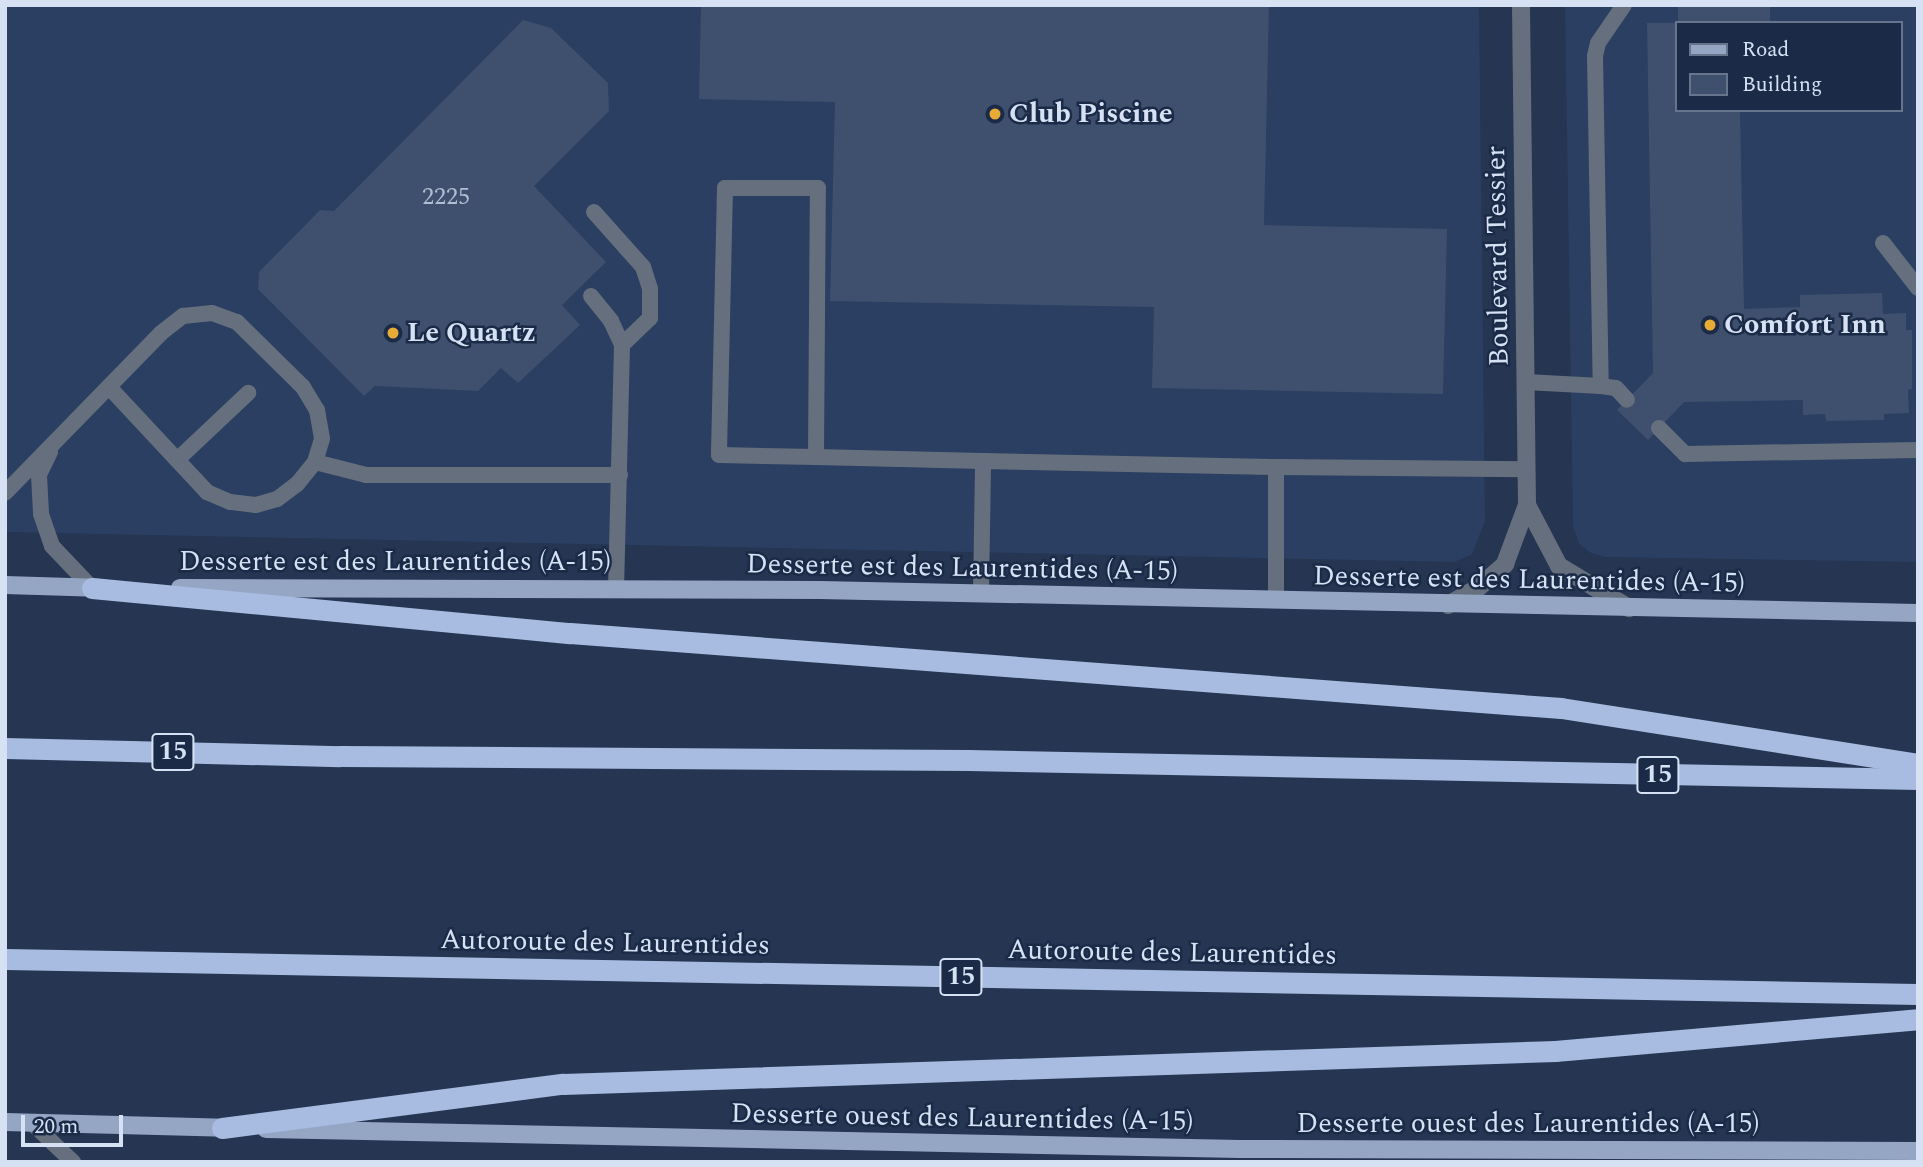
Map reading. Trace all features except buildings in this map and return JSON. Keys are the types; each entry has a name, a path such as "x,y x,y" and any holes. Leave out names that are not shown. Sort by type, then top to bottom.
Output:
{"highway":[{"path":"92,588 597,635 1561,708 1918,764"},
{"name":"15","path":"5,748 368,756 968,760 1918,779"},
{"name":"Autoroute des Laurentides","path":"5,959 1918,994"},
{"path":"222,1128 563,1084 1555,1051 1918,1018"}],"main road":[{"name":"Desserte est des Laurentides (A-15)","path":"5,585 92,588 616,588 981,593 1631,609 1918,613"},
{"name":"Desserte ouest des Laurentides (A-15)","path":"5,1122 1240,1149 1918,1151"}],"street":[{"name":"Boulevard Tessier","path":"1448,605 1479,587 1505,564 1527,505 1521,5"},
{"name":"Boulevard Tessier","path":"1527,505 1559,566 1631,609"}],"lane":[{"path":"1601,386 1595,56 1598,43 1624,5"},
{"path":"816,457 818,188 725,188 719,455 1276,467 1527,469"},
{"path":"594,212 643,267 650,289 650,318 622,345"},
{"path":"1883,243 1918,288"},
{"path":"591,296 611,321 622,345 616,588"},
{"path":"5,493 160,333 183,316 212,313 237,321 303,387 317,410 322,439 316,462 297,484 277,499 256,505 230,502 207,492 109,387"},
{"path":"1526,382 1616,388 1627,400"},
{"path":"177,460 248,393"},
{"path":"1659,428 1685,454 1918,450"},
{"path":"62,435 47,456 39,475 41,514 52,547 92,588"},
{"path":"981,593 983,461"},
{"path":"316,462 366,475 620,475"},
{"path":"1276,467 1276,600"},
{"path":"32,1123 73,1162"}],"shaded area":[{"path":"5,5 1479,5 1485,521 1472,554 1455,562 5,532"},
{"path":"1565,5 1918,5 1918,562 1605,557 1591,553 1579,544 1573,526"}],"place":[{"name":"Club Piscine","path":"995,114"},
{"name":"Comfort Inn","path":"1710,325"},
{"name":"Le Quartz","path":"393,333"}]}
